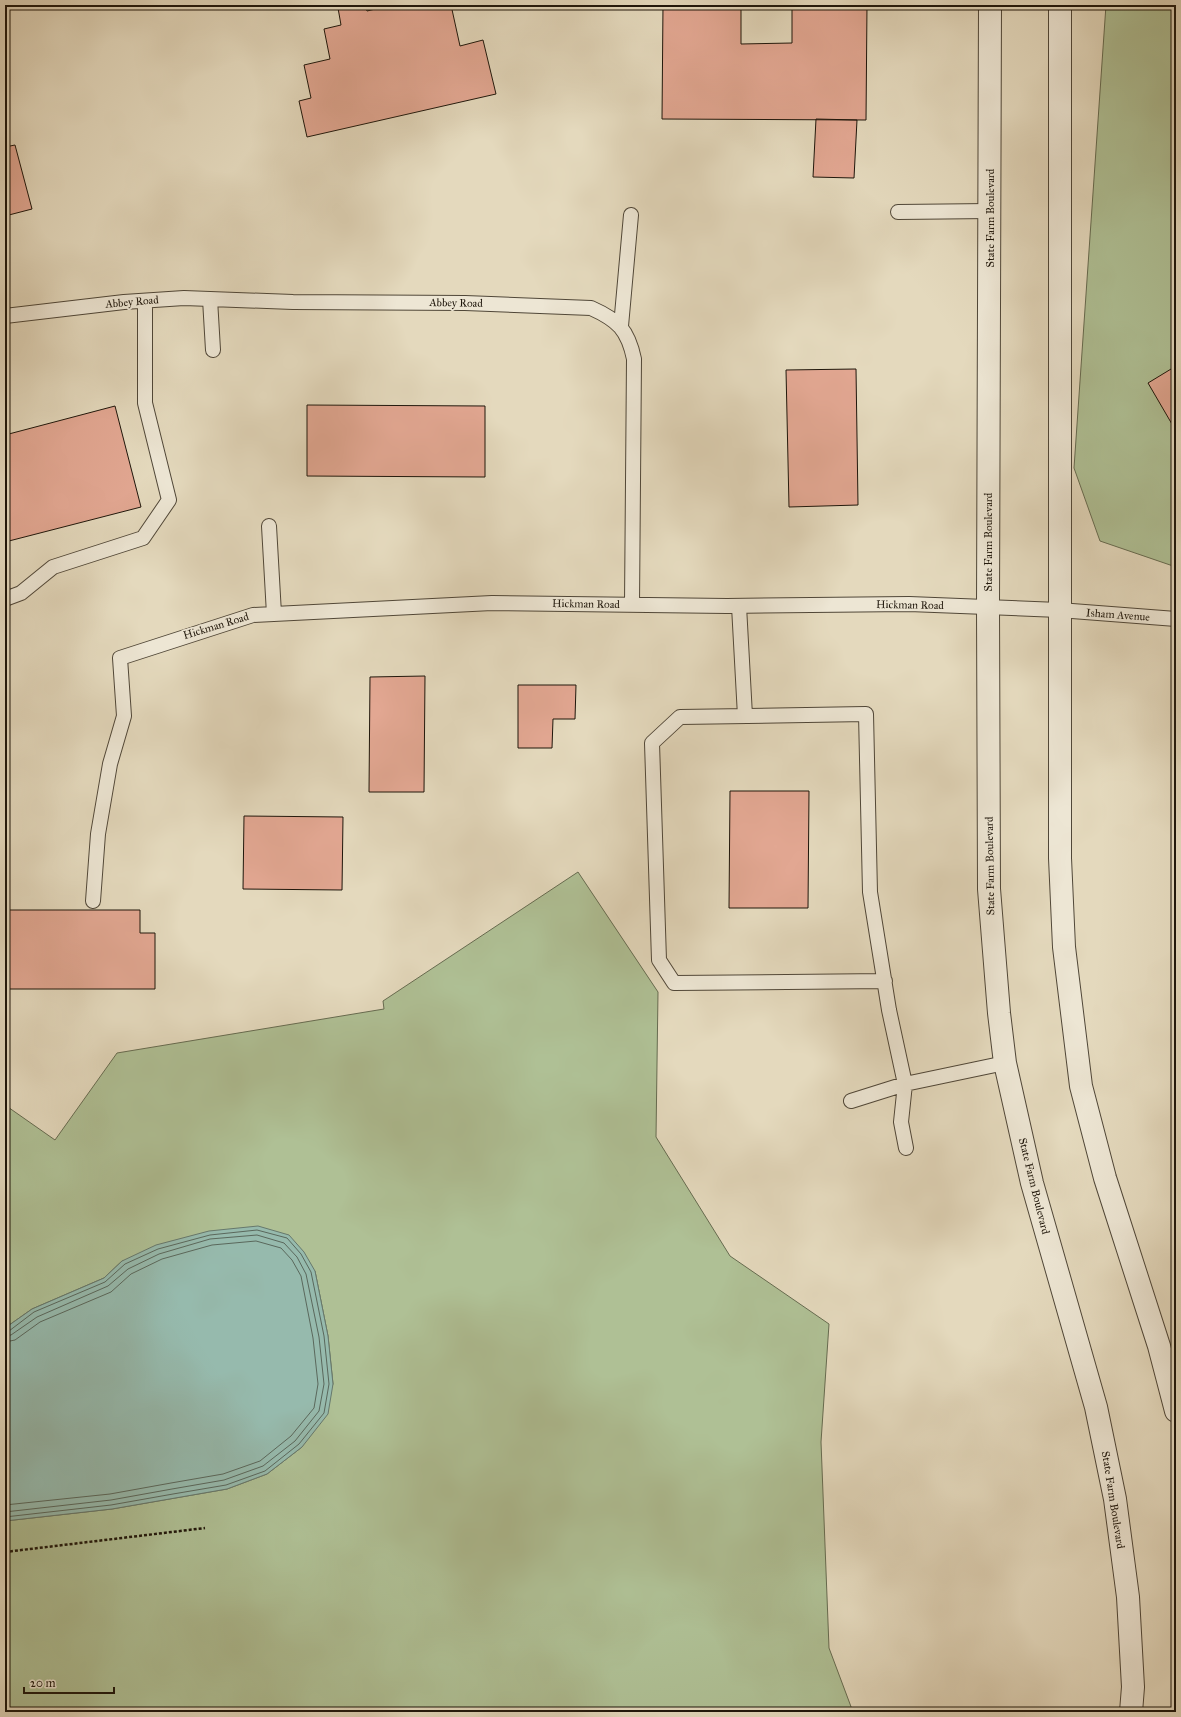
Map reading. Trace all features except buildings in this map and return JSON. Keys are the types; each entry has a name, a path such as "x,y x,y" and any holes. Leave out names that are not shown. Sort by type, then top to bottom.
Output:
{"street":[{"name":"State Farm Boulevard","path":"990,5 988,607 989,889 999,1013 1005,1063 1032,1183 1096,1407 1115,1499 1128,1597 1133,1687 1131,1712"},
{"path":"1060,5 1060,858 1064,947 1082,1086 1104,1178 1160,1346 1176,1411"}],"lane":[{"path":"898,212 990,212"},
{"path":"621,326 631,215"},
{"name":"Abbey Road","path":"5,316 184,298 465,303 591,308 609,316 621,326 631,343 634,360 632,605"},
{"path":"210,299 213,350"},
{"path":"5,599 21,593 53,566 143,538 169,500 145,403 145,301"},
{"path":"269,526 274,614"},
{"name":"Hickman Road","path":"93,901 99,826 110,764 124,716 120,658 218,625 253,615 492,603 739,606 909,604 1059,610"},
{"path":"739,606 745,716"},
{"name":"Isham Avenue","path":"1059,610 1176,619"},
{"path":"885,981 674,983 659,960 652,743 680,717 866,714 870,892 885,981 905,1084 901,1122 906,1148"},
{"path":"851,1101 905,1084 1005,1063"}],"path":[{"path":"5,1552 205,1528"}],"green space":[{"path":"1106,5 1176,5 1176,567 1100,541 1074,468"},
{"path":"578,872 658,992 656,1137 730,1256 829,1324 821,1442 829,1648 853,1712 5,1712 5,1521 112,1509 227,1489 267,1474 302,1447 333,1384 328,1336 315,1271 122,1261 104,1278 32,1309 5,1328 5,1105 55,1140 117,1053 384,1009 383,1001"}],"water":[{"path":"258,1226 289,1235 304,1252 315,1271 328,1336 333,1384 328,1414 302,1447 267,1474 227,1489 112,1509 5,1521 5,1328 32,1309 104,1278 122,1261 156,1245 209,1231"}]}
